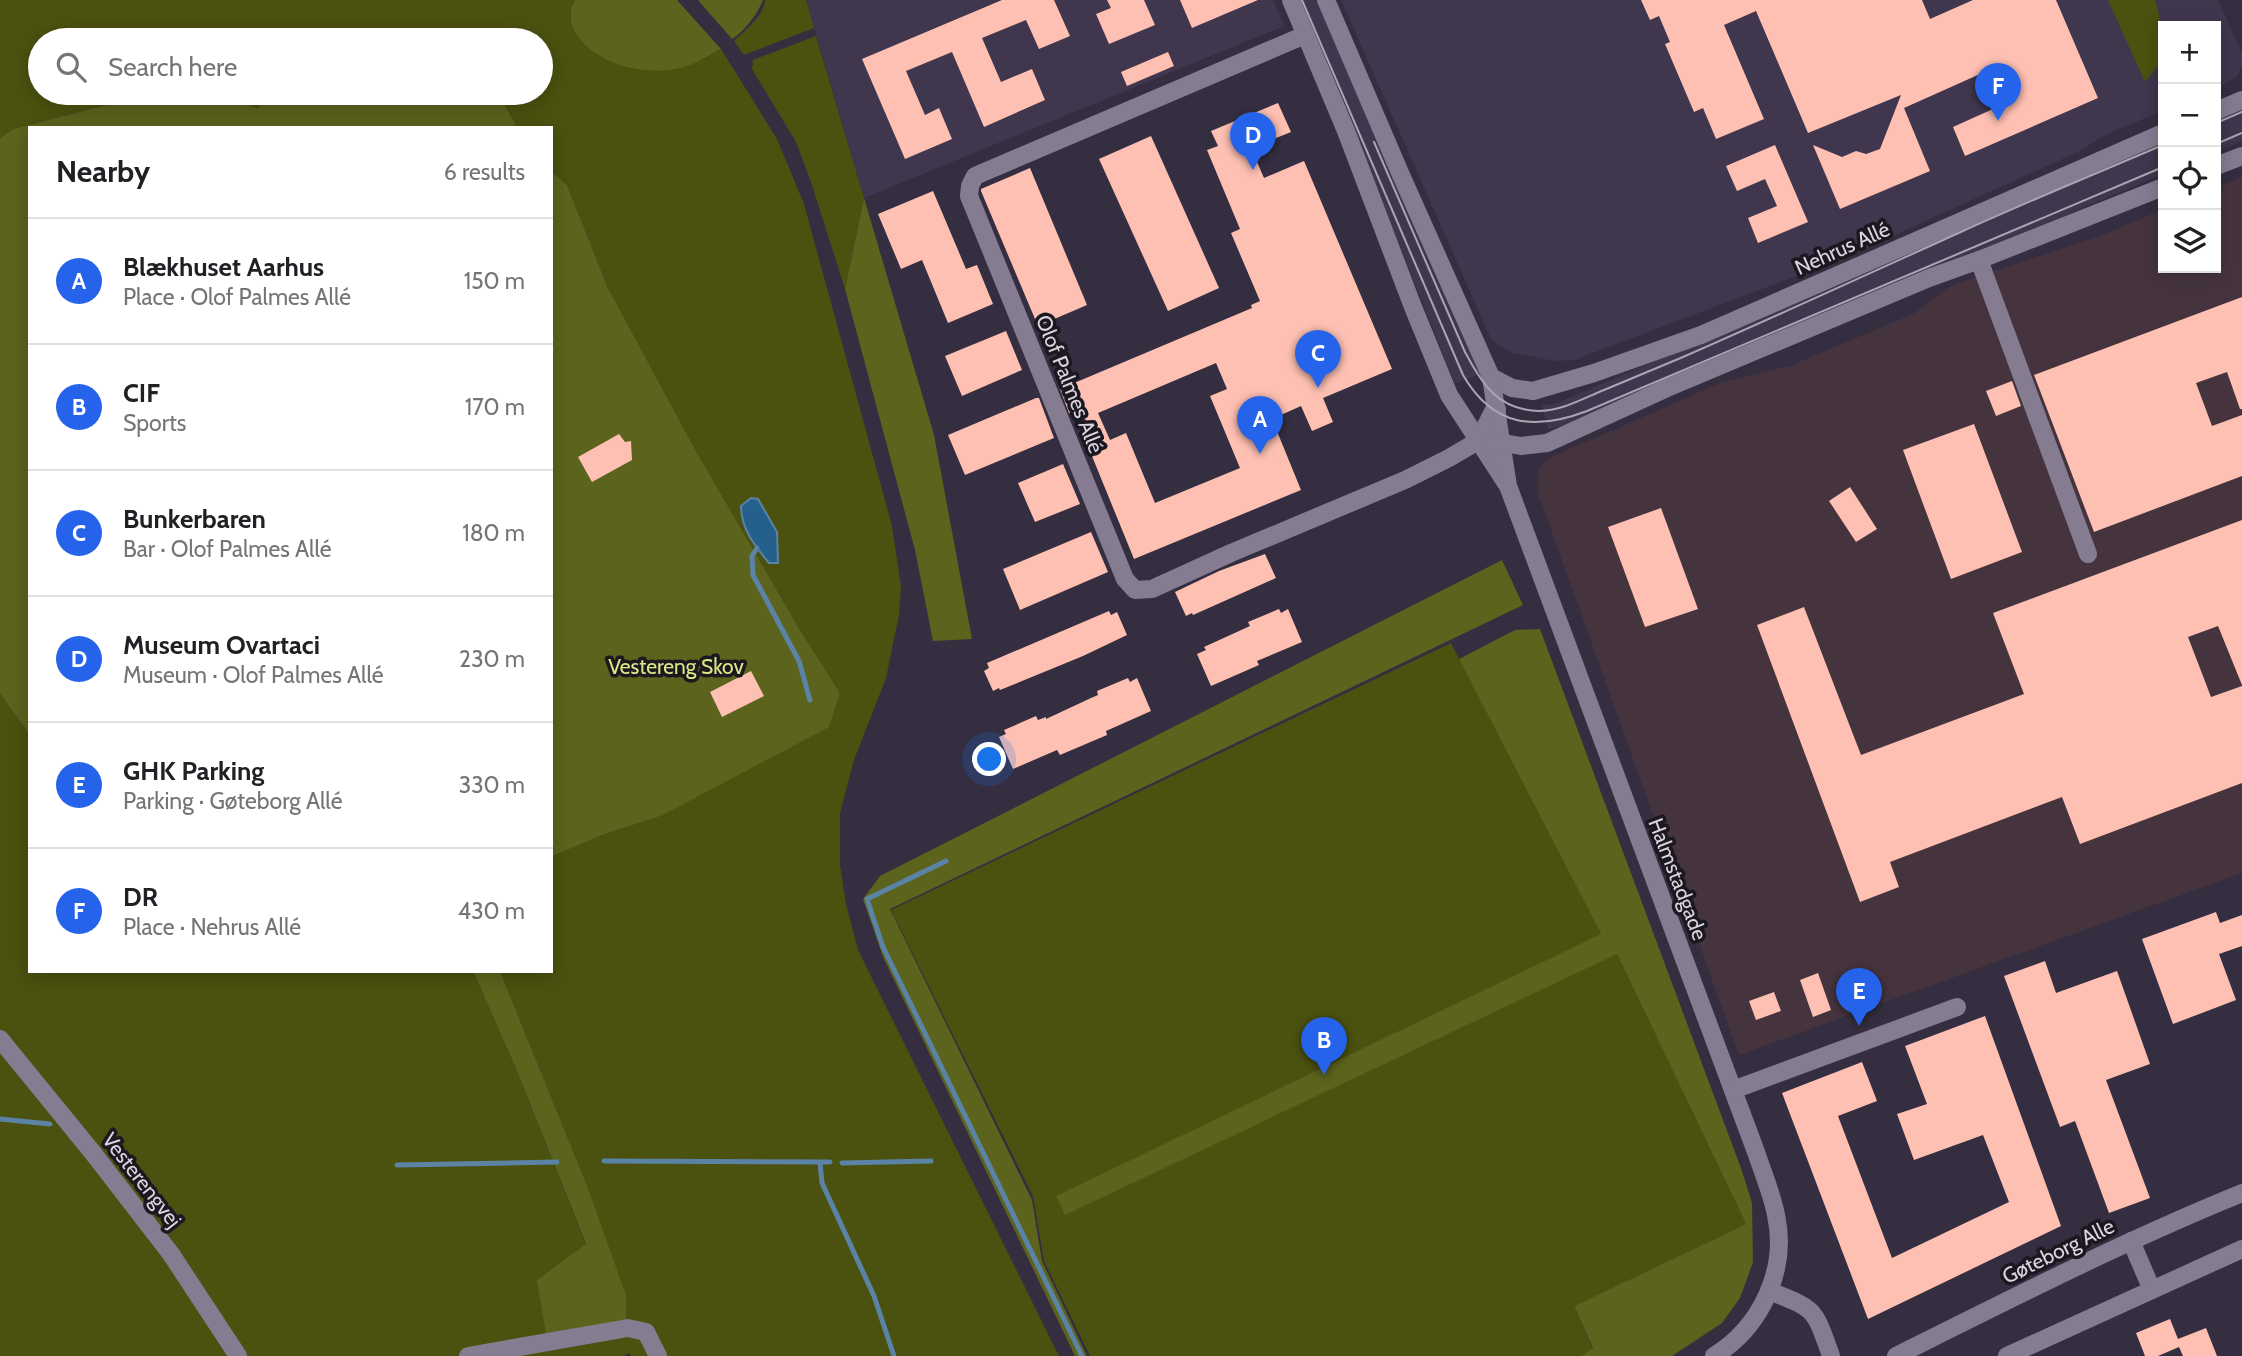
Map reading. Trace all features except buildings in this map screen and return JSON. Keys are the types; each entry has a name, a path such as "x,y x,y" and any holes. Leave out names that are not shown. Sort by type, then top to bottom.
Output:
{"street":[{"path":"1291,0 1346,131 1441,377 1478,441"},
{"path":"1326,0 1491,377"},
{"name":"Olof Palmes Allé","path":"1305,35 975,176 970,186 969,196 1125,579 1135,590 1152,589 1405,480 1478,441"},
{"path":"2221,109 2242,100"},
{"name":"Nehrus Allé","path":"1491,377 1512,388 1534,391 1701,335 2158,135"},
{"path":"2221,164 2242,156"},
{"path":"1478,441 1530,446 1547,443 1929,278 2158,189"},
{"path":"1979,260 2088,554"},
{"name":"Halmstadgade","path":"1491,377 1508,486 1733,1090 1776,1214 1777,1264 1769,1291 1762,1306 1741,1335 1714,1356"},
{"path":"1478,441 1497,409"},
{"name":"Halmstadgade","path":"1478,441 1508,486"},
{"path":"1733,1090 1957,1007"},
{"name":"Vesterengvej","path":"0,1039 171,1254 238,1356"},
{"name":"Gøteborg Alle","path":"1896,1356 2131,1241 2242,1193"},
{"path":"2131,1241 2152,1290"},
{"path":"2007,1356 2242,1249"},
{"path":"1769,1291 1803,1304 1813,1312 1831,1356"},
{"path":"468,1356 628,1328 646,1332 658,1356"}],"shaded area":[{"path":"806,0 1273,0 1284,26 864,198"},
{"path":"1296,0 1322,0 1483,373 1455,384 1385,209"},
{"path":"1341,0 2218,0 2242,53 2242,66 2237,76 2221,86 2221,21 2158,21 2158,113 2107,134 2080,151 1842,259 1574,360 1555,361 1513,353 1491,339"},
{"path":"2242,105 2242,141 2221,150 2221,147 2221,114"},
{"path":"2158,141 2158,176 1576,422 1548,429 1542,405 1567,399"},
{"path":"2242,177 2242,873 1739,1055 1539,496 1537,478 1540,468 1547,460 1563,452 1723,382 1790,366 1915,313 1952,285 2105,234 2158,211 2158,273 2221,273 2221,186"}],"green space":[{"path":"0,0 575,0 572,5 702,60 721,49 777,139 804,204 892,526 901,586 899,615 886,678 854,760 840,813 840,865 846,904 858,950 1059,1356 631,1356 630,1353 623,1356 0,1356 0,694 28,732 28,973 474,973 517,1071 586,1245 537,1280 626,1320 586,1183 501,973 553,973 553,856 605,834 661,816 840,693 800,630 696,451 608,288 567,185 553,173 553,126 516,126 505,105 553,105 553,28 28,28 28,105 106,105 13,129 0,138"},
{"path":"575,0 677,0 721,49 682,68 670,70 645,70 616,64 594,52 576,34 571,12"},
{"path":"698,0 763,0 750,22 732,39"},
{"path":"765,0 806,0 814,28 744,55 734,41 758,17"},
{"path":"2108,0 2155,0 2161,21 2158,21 2158,65 2145,82"},
{"path":"816,36 864,198 845,289 796,142 752,69 753,60"},
{"path":"106,105 250,105 257,108 260,105 505,105 516,126 28,126 28,732 0,694 0,138 13,129"},
{"name":"Vestereng Skov","path":"553,173 567,185 608,288 696,451 800,630 840,693 829,727 661,816 605,834 553,856"},
{"path":"864,198 934,435 972,639 933,641 915,550 845,289"},
{"path":"1502,560 1523,605 890,909 1032,1200 1042,1261 1087,1356 1075,1356 883,957 863,899 880,876"},
{"path":"1540,629 1752,1203 1753,1262 1740,1298 1722,1323 1672,1356 1581,1356 1593,1348 1574,1306 1746,1224 1617,954 1065,1215 1056,1196 1601,934 1459,659 1515,630"},
{"path":"1451,643 1601,934 1617,954 1746,1224 1574,1306 1593,1349 1581,1356 1090,1356 1044,1261 1033,1196 891,910"},
{"path":"474,973 501,973 586,1183 626,1295 626,1320 546,1334 537,1280 586,1244 517,1071"}],"water":[{"path":"751,498 758,499 777,532 778,563 769,563 746,530 741,506"}],"waterway":[{"path":"757,548 752,556 753,575 799,661 810,700"},
{"path":"946,861 867,899 883,947 1082,1356"},
{"path":"0,1119 50,1124"},
{"path":"604,1161 830,1162"},
{"path":"842,1163 931,1161"},
{"path":"397,1165 557,1162"},
{"path":"820,1163 822,1183 874,1296 894,1356"}],"tram line":[{"path":"1302,0 1463,375 1488,405 1502,415 1517,420 1550,421 1587,411 2158,169"},
{"path":"2221,121 2242,112"},
{"path":"2221,142 2242,133"},
{"path":"1374,142 1465,352 1478,375 1502,401 1525,410 1539,411 1573,404 2158,147"}],"place":[{"name":"DR","path":"1998,121"},
{"name":"Museum Ovartaci","path":"1253,170"},
{"name":"Bunkerbaren","path":"1318,388"},
{"name":"Blækhuset Aarhus","path":"1260,454"},
{"name":"GHK Parking","path":"1859,1026"},
{"name":"CIF","path":"1324,1075"}]}
